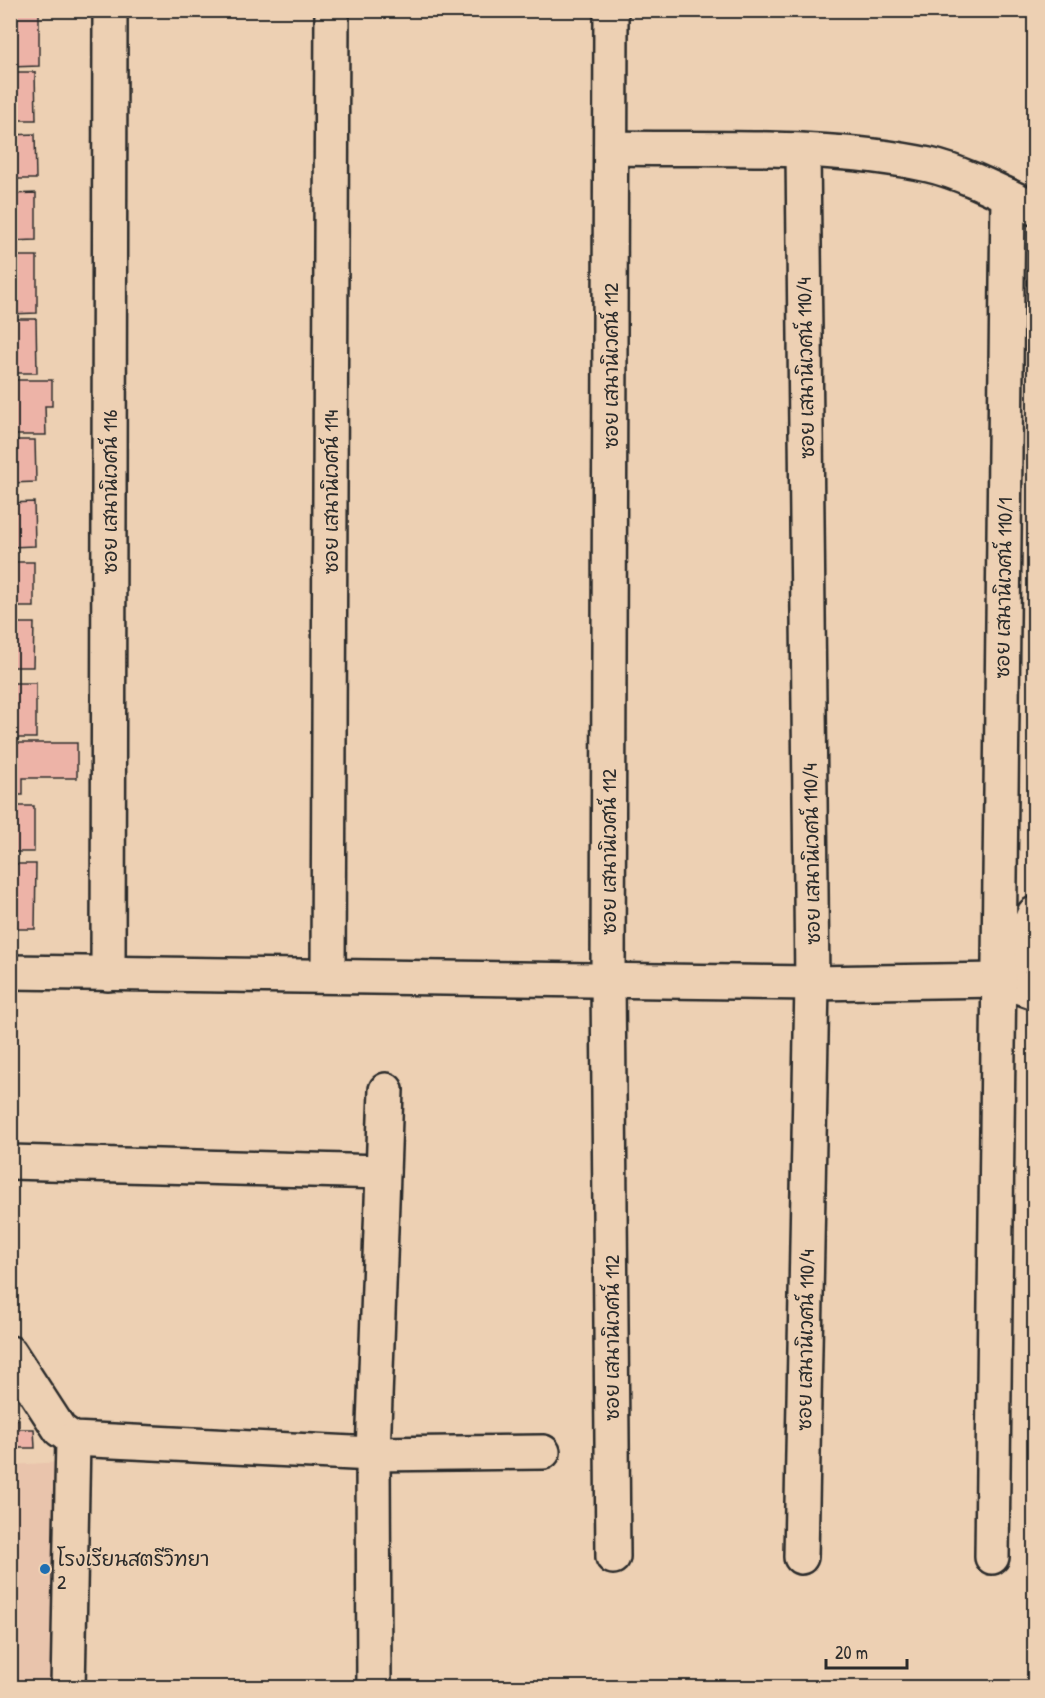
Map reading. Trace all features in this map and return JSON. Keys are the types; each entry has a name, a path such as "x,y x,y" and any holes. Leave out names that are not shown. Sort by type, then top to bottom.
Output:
{"street":[{"name":"ซอย เสนานิเวศน์ 116","path":"108,974 110,10"},
{"name":"ซอย เสนานิเวศน์ 114","path":"328,974 332,10"},
{"name":"ซอย เสนานิเวศน์ 112","path":"611,10 608,978 613,1557"},
{"path":"611,147 803,152 872,157 931,166 1021,202"},
{"name":"ซอย เสนานิเวศน์ 110/4","path":"801,1557 812,983 803,152"},
{"name":"ซอย เสนานิเวศน์ 110/1","path":"992,1557 999,980 1021,202"},
{"path":"999,980 1018,953 1035,914"},
{"path":"10,972 328,974 812,983 999,980 1035,992"},
{"path":"374,1688 373,1455 386,1090"},
{"path":"10,1162 383,1172"},
{"path":"10,1353 60,1430 73,1439 373,1455 543,1452"},
{"path":"68,1688 73,1439"}],"shaded area":[{"name":"โรงเรียนสตรีวิทยา 2","path":"79,1461 79,1687 11,1688 11,1465"}],"building":[{"path":"10,13 39,13 39,66 10,67"},
{"path":"10,72 35,72 36,120 10,120"},
{"path":"35,134 36,179 10,179 10,135"},
{"path":"36,193 36,240 10,241 10,194"},
{"path":"10,256 37,256 37,313 10,314"},
{"path":"10,319 36,319 37,373 10,373"},
{"path":"10,380 52,380 52,406 45,406 46,435 10,435"},
{"path":"10,440 35,440 36,482 10,483"},
{"path":"34,502 35,546 10,547 10,503"},
{"path":"10,562 34,562 34,607 10,607"},
{"path":"10,623 34,623 33,667 10,667"},
{"path":"10,683 36,683 36,738 10,738"},
{"path":"10,743 77,743 77,778 23,778 23,795 10,795"},
{"path":"10,806 34,806 34,852 10,852"},
{"path":"10,864 36,864 35,929 10,929"},
{"path":"10,1419 19,1419 19,1429 34,1429 35,1448 10,1448"}],"place":[{"name":"โรงเรียนสตรีวิทยา 2","path":"45,1569"}]}
